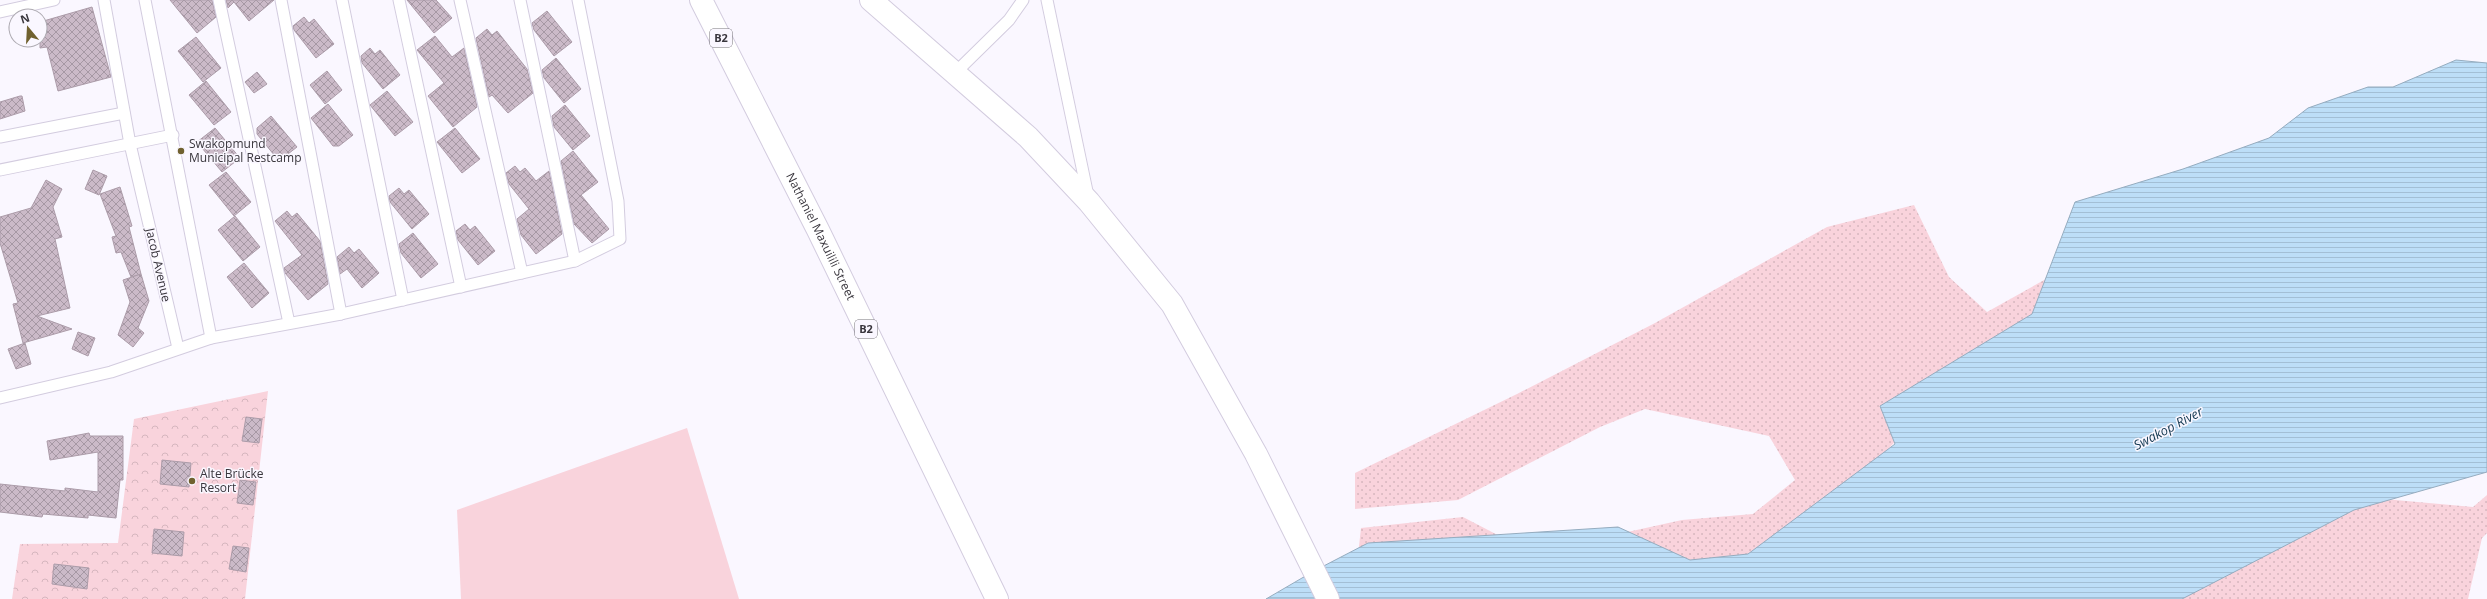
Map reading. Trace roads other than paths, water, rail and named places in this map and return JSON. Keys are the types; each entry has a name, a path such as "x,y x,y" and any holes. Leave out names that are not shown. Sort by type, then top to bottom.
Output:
{"main road":[{"name":"Nathaniel Maxuilili Street","path":"701,0 818,230 993,591"},
{"path":"871,0 1028,137 1089,202 1172,304 1256,454 1328,599"}],"lane":[{"path":"0,12 54,0"},
{"name":"Jacob Avenue","path":"104,0 130,144 178,348"},
{"path":"145,0 211,338"},
{"path":"219,0 289,323"},
{"path":"280,0 341,314"},
{"path":"342,0 403,300"},
{"path":"400,0 461,287"},
{"path":"460,0 522,273"},
{"path":"520,0 575,261"},
{"path":"0,398 111,372 211,338 341,314 575,261 620,239 618,201 578,0"},
{"path":"955,73 1009,20 1024,0"},
{"path":"1047,0 1089,202"},
{"path":"0,137 124,113"},
{"path":"0,170 172,135"}],"water":[{"name":"Swakop River","path":"2456,60 2487,63 2487,472 2354,510 2182,599 1266,599 1314,571 1368,543 1618,527 1690,560 1748,554 1895,444 1880,406 2032,314 2075,202 2183,169 2269,138 2308,108 2368,87 2393,87"}],"place":[{"name":"Swakopmund Municipal Restcamp","path":"181,151"},
{"name":"Alte Brücke Resort","path":"192,481"}]}
